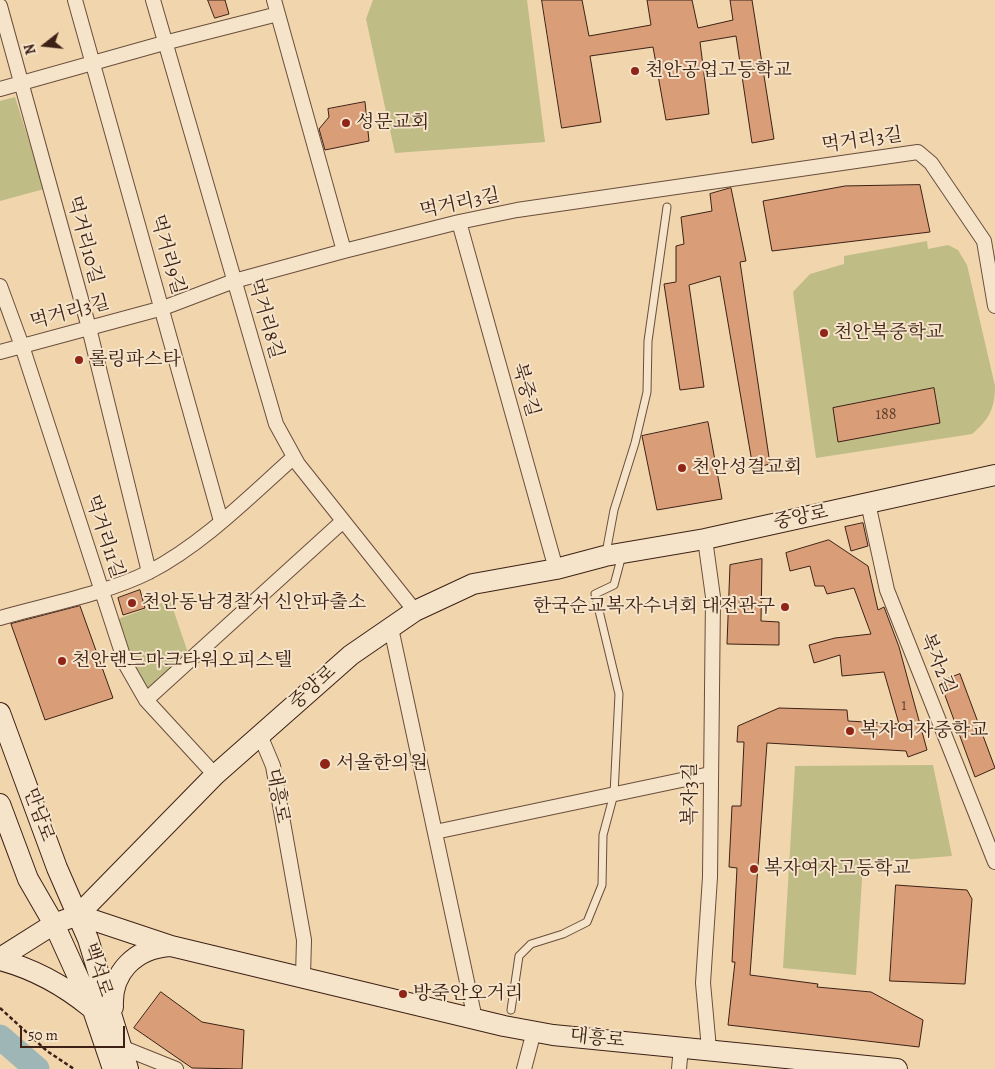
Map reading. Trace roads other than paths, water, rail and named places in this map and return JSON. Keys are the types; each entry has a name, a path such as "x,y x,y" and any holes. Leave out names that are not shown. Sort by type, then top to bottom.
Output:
{"street":[{"name":"먹거리9길","path":"75,0 163,308 221,522"},
{"name":"먹거리8길","path":"153,0 276,424 294,457 414,611"},
{"path":"274,0 344,250"},
{"name":"먹거리10길","path":"0,6 23,82 89,328 149,572"},
{"path":"0,89 164,43 278,14"},
{"name":"먹거리3길","path":"0,352 163,308 234,281 344,250 459,222 517,210 918,152 931,163 984,241 995,306"},
{"name":"북중길","path":"459,222 556,569"},
{"name":"먹거리11길","path":"0,286 22,346 126,665 146,700 215,775"},
{"path":"0,618 101,589 149,572 178,554 221,522 294,457"},
{"name":"중앙로","path":"78,915 215,775 351,655 414,611 474,584 556,569 614,554 705,539 995,475"},
{"name":"복자2길","path":"868,503 887,590 995,862"},
{"path":"146,700 343,521"},
{"name":"복자3길","path":"705,539 713,597 710,877 703,983 709,1049"},
{"path":"390,628 476,1019"},
{"name":"만남로","path":"0,713 57,868 78,915"},
{"name":"대흥로","path":"260,735 272,766 304,940 303,976"},
{"path":"435,832 710,774"},
{"path":"3,812 15,828 27,830 35,822 35,808"},
{"name":"만남로","path":"3,812 28,879 54,924"},
{"path":"0,959 54,924 78,915"},
{"name":"대흥로","path":"78,915 172,946 476,1019 534,1031 897,1069"},
{"name":"백석로","path":"78,915 114,1024 118,1057"},
{"name":"백석로","path":"54,924 118,1057"},
{"path":"114,1024 113,996 116,981 123,969 130,960 143,952 172,946"},
{"path":"0,959 28,968 71,992 94,1010"},
{"path":"524,1069 534,1031"},
{"path":"679,1069 681,1047"},
{"path":"118,1057 176,1069"}],"lane":[{"path":"511,1010 519,956 531,944 563,934 587,922 602,885 603,835 614,794 619,694 595,594 614,585 614,510 635,443 647,392 649,332 667,208"}],"waterway":[{"path":"0,1037 37,1069"}],"place":[{"name":"천안공업고등학교","path":"635,71"},
{"name":"성문교회","path":"346,123"},
{"name":"천안북중학교","path":"824,333"},
{"name":"롤링파스타","path":"79,360"},
{"name":"천안성결교회","path":"682,468"},
{"name":"천안동남경찰서 신안파출소","path":"132,603"},
{"name":"한국순교복자수녀회 대전관구","path":"785,607"},
{"name":"천안랜드마크타워오피스텔","path":"62,661"},
{"name":"복자여자중학교","path":"850,731"},
{"name":"서울한의원","path":"325,764"},
{"name":"복자여자고등학교","path":"754,869"},
{"name":"방죽안오거리","path":"403,994"}]}
